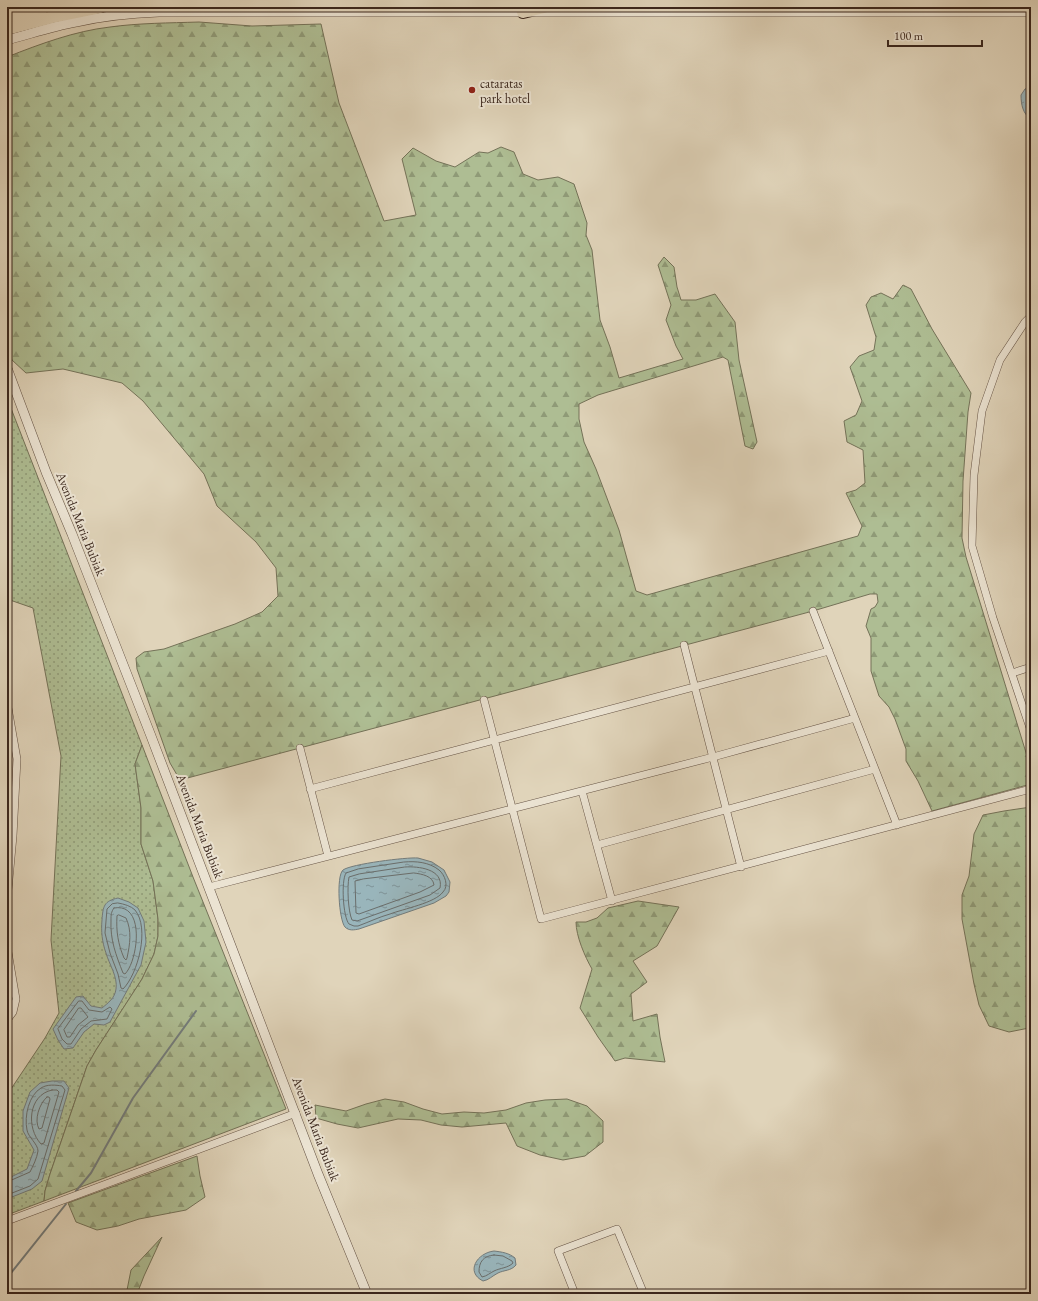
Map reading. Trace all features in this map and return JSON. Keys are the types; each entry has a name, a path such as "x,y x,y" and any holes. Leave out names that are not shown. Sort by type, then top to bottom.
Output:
{"highway":[{"path":"7,18 44,7"},
{"path":"7,29 56,16 100,7"},
{"path":"522,12 544,7"}],"street":[{"path":"7,11 23,7"},
{"path":"7,40 94,18 171,9 522,12 1031,12"},
{"path":"1031,316 1025,322 1000,360 982,411 974,475 972,546 993,618 1031,731"},
{"name":"Avenida Maria Bubiak","path":"7,368 209,887 318,1174 367,1294"},
{"path":"813,611 897,825"},
{"path":"684,645 741,867"},
{"path":"310,789 829,651"},
{"path":"1012,673 1031,667"},
{"path":"484,700 542,919 1031,789"},
{"path":"7,702 16,759 13,836 7,901"},
{"path":"209,887 713,757 855,718"},
{"path":"300,748 328,856"},
{"path":"597,845 875,768"},
{"path":"582,791 612,901"},
{"path":"7,946 16,999 13,1012 7,1020"},
{"path":"7,1221 296,1113"},
{"path":"575,1294 558,1251 617,1229 644,1294"}],"green space":[{"path":"199,22 252,26 321,24 339,103 384,221 416,215 402,159 413,148 436,161 455,167 479,152 488,153 501,147 514,152 523,174 538,180 558,177 574,184 587,223 586,235 592,250 600,320 619,378 683,359 676,346 666,320 671,305 658,265 664,257 674,267 677,287 681,300 696,300 715,294 735,322 739,360 757,442 753,449 745,446 728,360 723,357 598,395 579,404 579,419 584,442 619,530 636,591 647,595 858,536 862,526 846,493 856,490 865,483 863,450 847,442 844,421 856,415 862,401 850,367 859,356 874,350 876,337 866,305 871,297 881,293 893,299 903,285 911,289 932,329 971,393 968,412 963,481 962,538 966,557 1031,769 1031,784 932,811 918,781 906,761 906,749 895,719 889,707 879,696 871,671 871,638 866,626 871,609 875,607 878,602 877,594 870,594 813,611 180,780 170,763 137,669 136,658 144,652 164,649 235,624 262,612 278,596 276,568 256,542 217,506 204,474 143,401 122,383 63,369 26,373 12,360 7,346 7,57 32,47 97,29 154,23"},
{"path":"7,398 142,745 135,764 141,808 141,844 153,881 158,919 158,936 154,954 142,979 87,1066 50,1174 44,1201 7,1215 7,1095 45,1038 59,1013 51,940 61,756 33,608 7,599"},
{"path":"142,745 286,1109 44,1201 50,1174 87,1066 142,979 154,954 158,936 158,919 153,881 141,844 141,808 135,764"},
{"path":"1031,807 1031,1026 1029,1028 1009,1032 989,1026 979,1005 962,919 962,895 969,876 974,834 983,815"},
{"path":"638,901 679,907 657,946 633,961 647,982 631,994 633,1021 657,1014 665,1062 625,1058 615,1061 580,1008 592,969 581,946 576,928 576,922 586,922 597,918 608,908"},
{"path":"385,1099 404,1102 442,1114 464,1112 484,1113 506,1110 526,1103 567,1099 587,1106 603,1121 603,1142 585,1156 563,1160 540,1155 517,1146 506,1123 462,1127 441,1125 421,1120 398,1119 358,1128 316,1118 315,1105 346,1111"},
{"path":"197,1156 205,1197 186,1210 139,1219 118,1226 97,1230 76,1222 68,1203"},
{"path":"162,1237 137,1294 124,1294 127,1290 131,1270"}],"water":[{"path":"1031,87 1031,119 1026,115 1023,109 1021,95 1025,89"},
{"path":"418,858 432,862 444,870 450,882 449,892 446,896 434,903 359,929 350,930 345,927 341,916 339,898 340,880 343,870 357,865 379,861"},
{"path":"118,898 129,902 138,908 144,921 146,942 141,965 110,1022 104,1025 94,1024 84,1032 73,1048 64,1049 53,1029 76,997 83,996 91,1006 102,1008 114,995 116,980 104,945 102,924 105,905"},
{"path":"64,1081 69,1088 42,1181 32,1189 7,1199 7,1179 27,1169 34,1150 23,1131 23,1111 30,1092 40,1083"},
{"path":"494,1251 513,1256 515,1258 516,1265 483,1281 475,1273 475,1263 483,1255"}],"waterway":[{"path":"76,1191 91,1173 133,1098 196,1011"},
{"path":"7,1278 66,1204"}],"place":[{"name":"cataratas park hotel","path":"472,90"}]}
